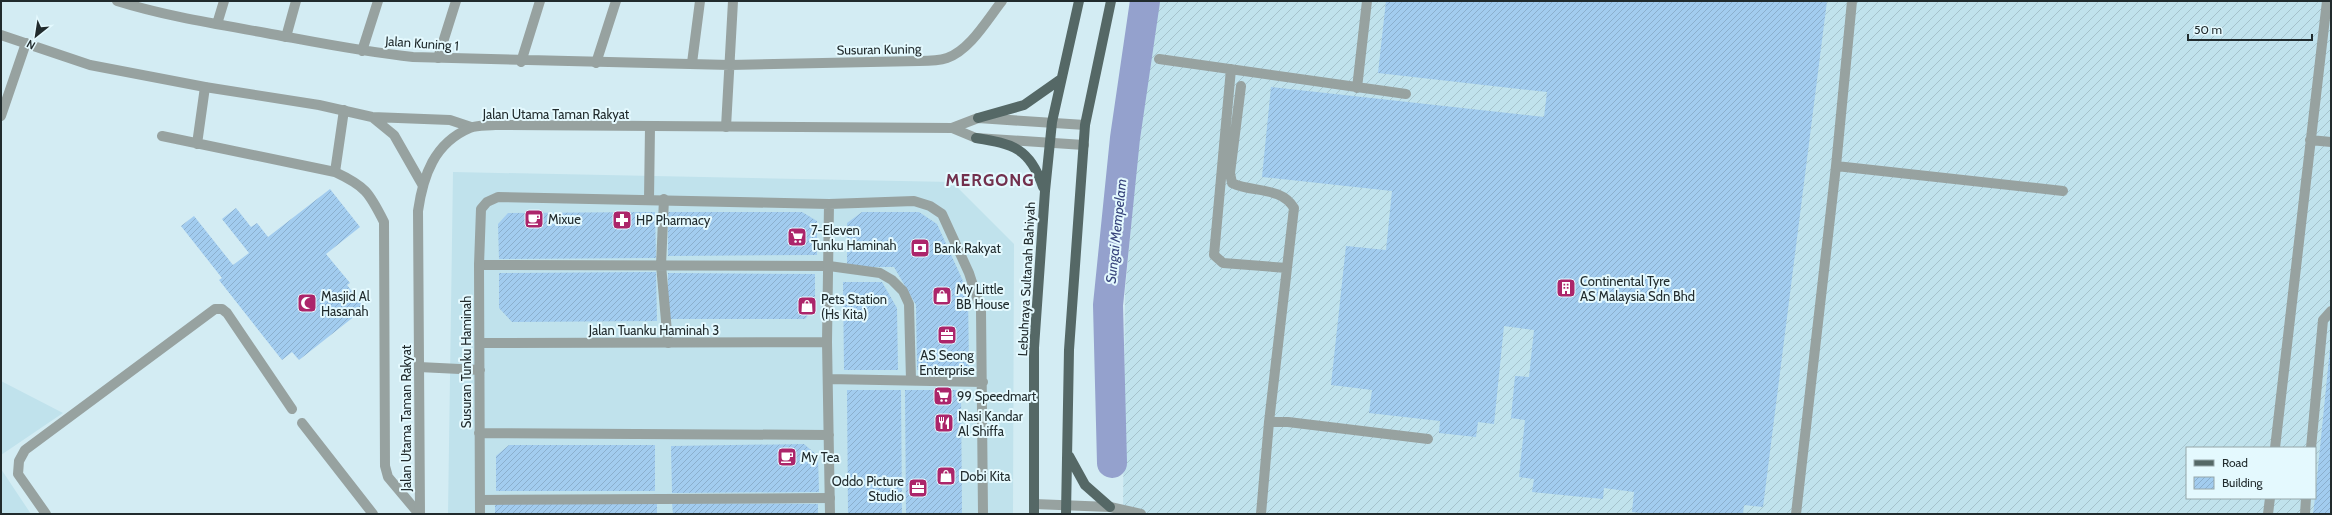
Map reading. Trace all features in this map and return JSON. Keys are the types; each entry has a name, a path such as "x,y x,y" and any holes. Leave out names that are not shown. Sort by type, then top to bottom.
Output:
{"main road":[{"name":"Lebuhraya Sultanah Bahiyah","path":"1034,509 1034,348 1044,191 1052,122 1079,1"},
{"path":"1066,510 1069,350 1085,125 1111,1"},
{"path":"978,118 1024,105 1061,78"},
{"path":"976,138 1013,146 1028,157 1038,173 1044,191"},
{"path":"1067,448 1077,473 1084,485 1110,507"}],"street":[{"name":"Jalan Kuning 1","path":"117,1 143,5 217,24 362,51 438,58 521,62 730,65"},
{"path":"217,24 224,1"},
{"path":"286,37 296,1"},
{"path":"362,51 378,1"},
{"path":"438,58 456,1"},
{"path":"521,62 540,1"},
{"path":"596,63 616,1"},
{"path":"692,64 700,1"},
{"path":"726,127 733,1"},
{"name":"Susuran Kuning","path":"730,65 919,61 947,58 959,52 970,41 1002,1"},
{"path":"1358,88 1367,1"},
{"path":"1796,514 1836,166 1852,1"},
{"path":"2275,447 2327,1"},
{"path":"1,35 90,65 205,87 344,110 372,117 450,120 471,127"},
{"path":"1,116 3,105 26,43"},
{"path":"1159,59 1406,94"},
{"path":"1231,69 1214,255 1223,263 1287,268"},
{"path":"1241,86 1230,172 1232,183 1242,188 1274,192 1289,200 1294,208 1269,422 1261,514"},
{"path":"197,144 205,87"},
{"path":"335,172 344,110"},
{"path":"372,117 394,135 422,184"},
{"name":"Jalan Utama Taman Rakyat","path":"419,514 418,211 422,184 443,146 471,127 494,125 952,128 978,118 1085,125"},
{"path":"650,127 649,199 829,204 914,201 930,206 942,214 976,292 981,310 984,514"},
{"name":"Jalan Utama Taman Rakyat","path":"952,128 976,138 1050,142 1084,146"},
{"path":"162,136 335,172 354,181 369,193 384,222 385,466 388,477 419,514"},
{"path":"2310,140 2331,142"},
{"path":"1836,166 2063,191"},
{"name":"Susuran Tunku Haminah","path":"480,514 479,265 481,209 487,202 498,197 649,199"},
{"path":"664,199 661,265 668,343"},
{"path":"829,204 827,342 830,514"},
{"path":"479,265 829,266 880,273 892,280 903,291 909,304 911,380"},
{"path":"46,514 18,474 19,461 26,450 215,309 222,309 227,314 292,409"},
{"path":"2311,447 2323,320 2331,311"},
{"name":"Jalan Tuanku Haminah 3","path":"480,343 827,342"},
{"path":"419,367 480,370"},
{"path":"828,379 982,382"},
{"path":"1269,422 1288,422 1428,439"},
{"path":"302,423 373,514"},
{"path":"480,433 829,435"},
{"path":"480,500 830,498"},
{"path":"2268,514 2270,499"},
{"path":"2305,514 2306,499"},
{"path":"1034,509 1066,510 1110,507 1141,514"}],"shaded area":[{"path":"1158,1 2331,1 2331,514 1123,514 1125,292 1145,69"},
{"path":"453,172 952,182 1014,244 1013,514 448,514"},
{"path":"1,381 63,413 1,455"},
{"path":"1,469 31,514 1,514"}],"building":[{"name":"Continental Tyre AS Malaysia Sdn Bhd","path":"1386,1 1827,1 1763,507 1744,505 1743,514 1649,514 1632,512 1634,492 1604,488 1603,499 1532,492 1534,479 1519,477 1525,420 1511,418 1515,376 1529,377 1534,330 1504,326 1494,424 1478,422 1476,437 1439,433 1440,421 1369,413 1372,390 1331,385 1346,246 1386,250 1392,191 1262,177 1271,87 1544,117 1547,92 1378,73"},
{"path":"330,189 360,227 326,254 350,283 347,285 365,308 299,360 292,352 282,360 219,280 222,278 181,226 194,216 233,265 249,253 222,219 236,208 251,227 257,223 268,237"},
{"path":"655,212 656,258 499,259 498,224 508,213"},
{"path":"668,212 802,212 817,221 817,255 668,256"},
{"path":"862,212 919,212 937,224 968,292 969,370 917,370 916,305 894,267 847,267 847,223"},
{"path":"656,272 657,321 512,322 499,308 499,273"},
{"path":"668,273 815,274 815,308 805,319 668,319"},
{"path":"843,282 882,282 897,308 898,370 844,370"},
{"path":"2330,348 2331,514 2313,514 2316,499"},
{"path":"847,390 901,390 902,514 848,514"},
{"path":"905,390 961,390 962,514 906,514"},
{"path":"804,444 818,456 819,492 672,493 671,446"},
{"path":"509,445 655,445 655,491 496,491 496,456"},
{"path":"495,502 657,502 657,514 495,514"},
{"path":"672,503 818,504 818,514 673,514"}],"waterway":[{"name":"Sungai Mempelam","path":"1112,463 1108,305 1125,138 1145,1"}],"place":[{"name":"Mixue","path":"534,219"},
{"name":"HP Pharmacy","path":"622,220"},
{"name":"7-Eleven Tunku Haminah","path":"797,237"},
{"name":"Bank Rakyat","path":"920,248"},
{"name":"Continental Tyre AS Malaysia Sdn Bhd","path":"1566,288"},
{"name":"My Little BB House","path":"942,296"},
{"name":"Masjid Al Hasanah","path":"307,303"},
{"name":"Pets Station (Hs Kita)","path":"807,306"},
{"name":"AS Seong Enterprise","path":"947,335"},
{"name":"99 Speedmart","path":"943,396"},
{"name":"Nasi Kandar Al Shiffa","path":"944,423"},
{"name":"My Tea","path":"787,457"},
{"name":"Dobi Kita","path":"946,476"},
{"name":"Oddo Picture Studio","path":"918,488"}],"district":[{"name":"MERGONG","path":"990,180"}]}
